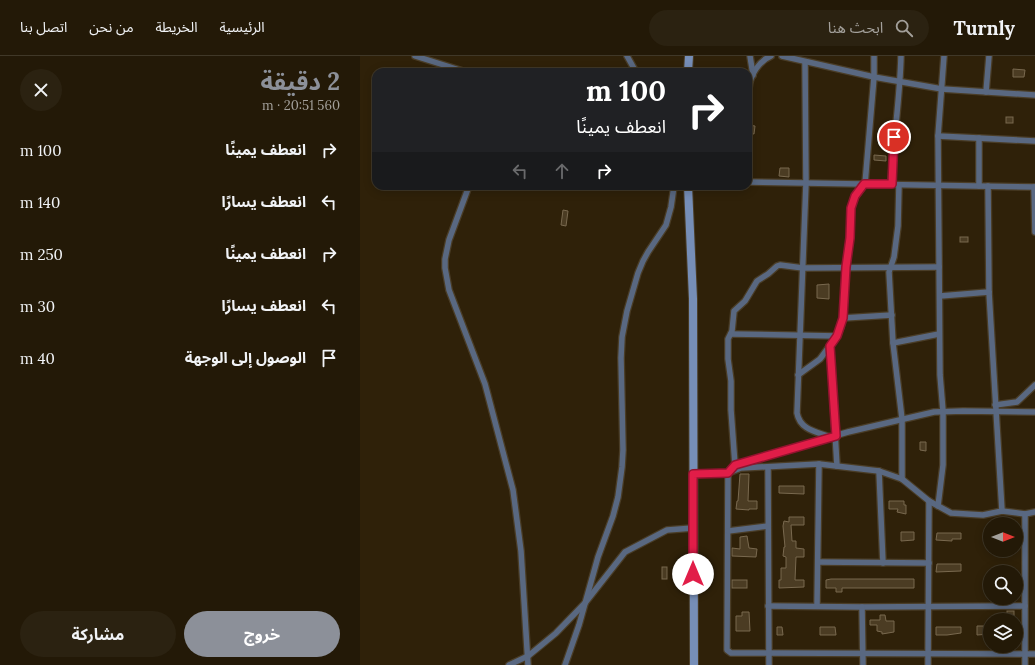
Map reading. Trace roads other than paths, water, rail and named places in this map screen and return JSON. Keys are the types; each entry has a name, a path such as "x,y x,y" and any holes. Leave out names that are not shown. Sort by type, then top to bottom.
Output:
{"main road":[{"path":"688,68 689,56"},
{"path":"688,190 693,299 694,665"}],"street":[{"path":"415,56 453,68"},
{"path":"627,56 634,68"},
{"path":"750,56 752,68"},
{"path":"753,75 759,65 771,56"},
{"path":"782,56 874,77 942,88 1035,95"},
{"path":"798,375 820,359 837,336 843,318 851,208 855,196 864,184 874,77 874,56"},
{"path":"892,184 893,149 901,81 901,56"},
{"path":"938,506 942,471 943,411 939,334 938,136 944,56"},
{"path":"986,92 989,56"},
{"path":"805,62 806,183 798,375 798,419 805,427 833,436"},
{"path":"752,69 753,75"},
{"path":"938,136 1035,141"},
{"path":"979,138 979,186"},
{"path":"752,182 1034,187 1035,232"},
{"path":"899,185 898,226 894,257 890,268 894,343 902,419 902,478"},
{"path":"988,186 988,292 994,360 995,408 1002,511"},
{"path":"468,190 450,240 445,259 445,268 450,290 486,384 514,490 522,551 528,665"},
{"path":"565,665 598,557 613,516 620,481 623,450 620,358 627,311 643,261 666,225 673,190"},
{"path":"735,465 728,339 731,334 734,311 745,302 757,281 777,266 803,268 939,267"},
{"path":"940,296 988,292"},
{"path":"843,318 892,315"},
{"path":"731,334 800,334 837,336"},
{"path":"894,343 939,334"},
{"path":"830,346 833,436 837,466"},
{"path":"995,408 1017,402 1035,385"},
{"path":"1035,412 995,408 934,412 833,436 735,465 728,473 727,650 732,653 1035,654"},
{"path":"693,474 728,473 741,468 819,464 879,471 902,478 929,501 951,513 983,515 1002,511 1025,514 1035,512"},
{"path":"817,606 819,464"},
{"path":"768,467 769,665"},
{"path":"879,471 883,563"},
{"path":"928,665 929,501"},
{"path":"1025,514 1025,665"},
{"path":"728,531 768,526"},
{"path":"509,665 528,656 556,633 585,603 625,552 667,530 693,528"},
{"path":"818,562 929,563"},
{"path":"768,606 1025,606"},
{"path":"862,607 863,665"}]}
